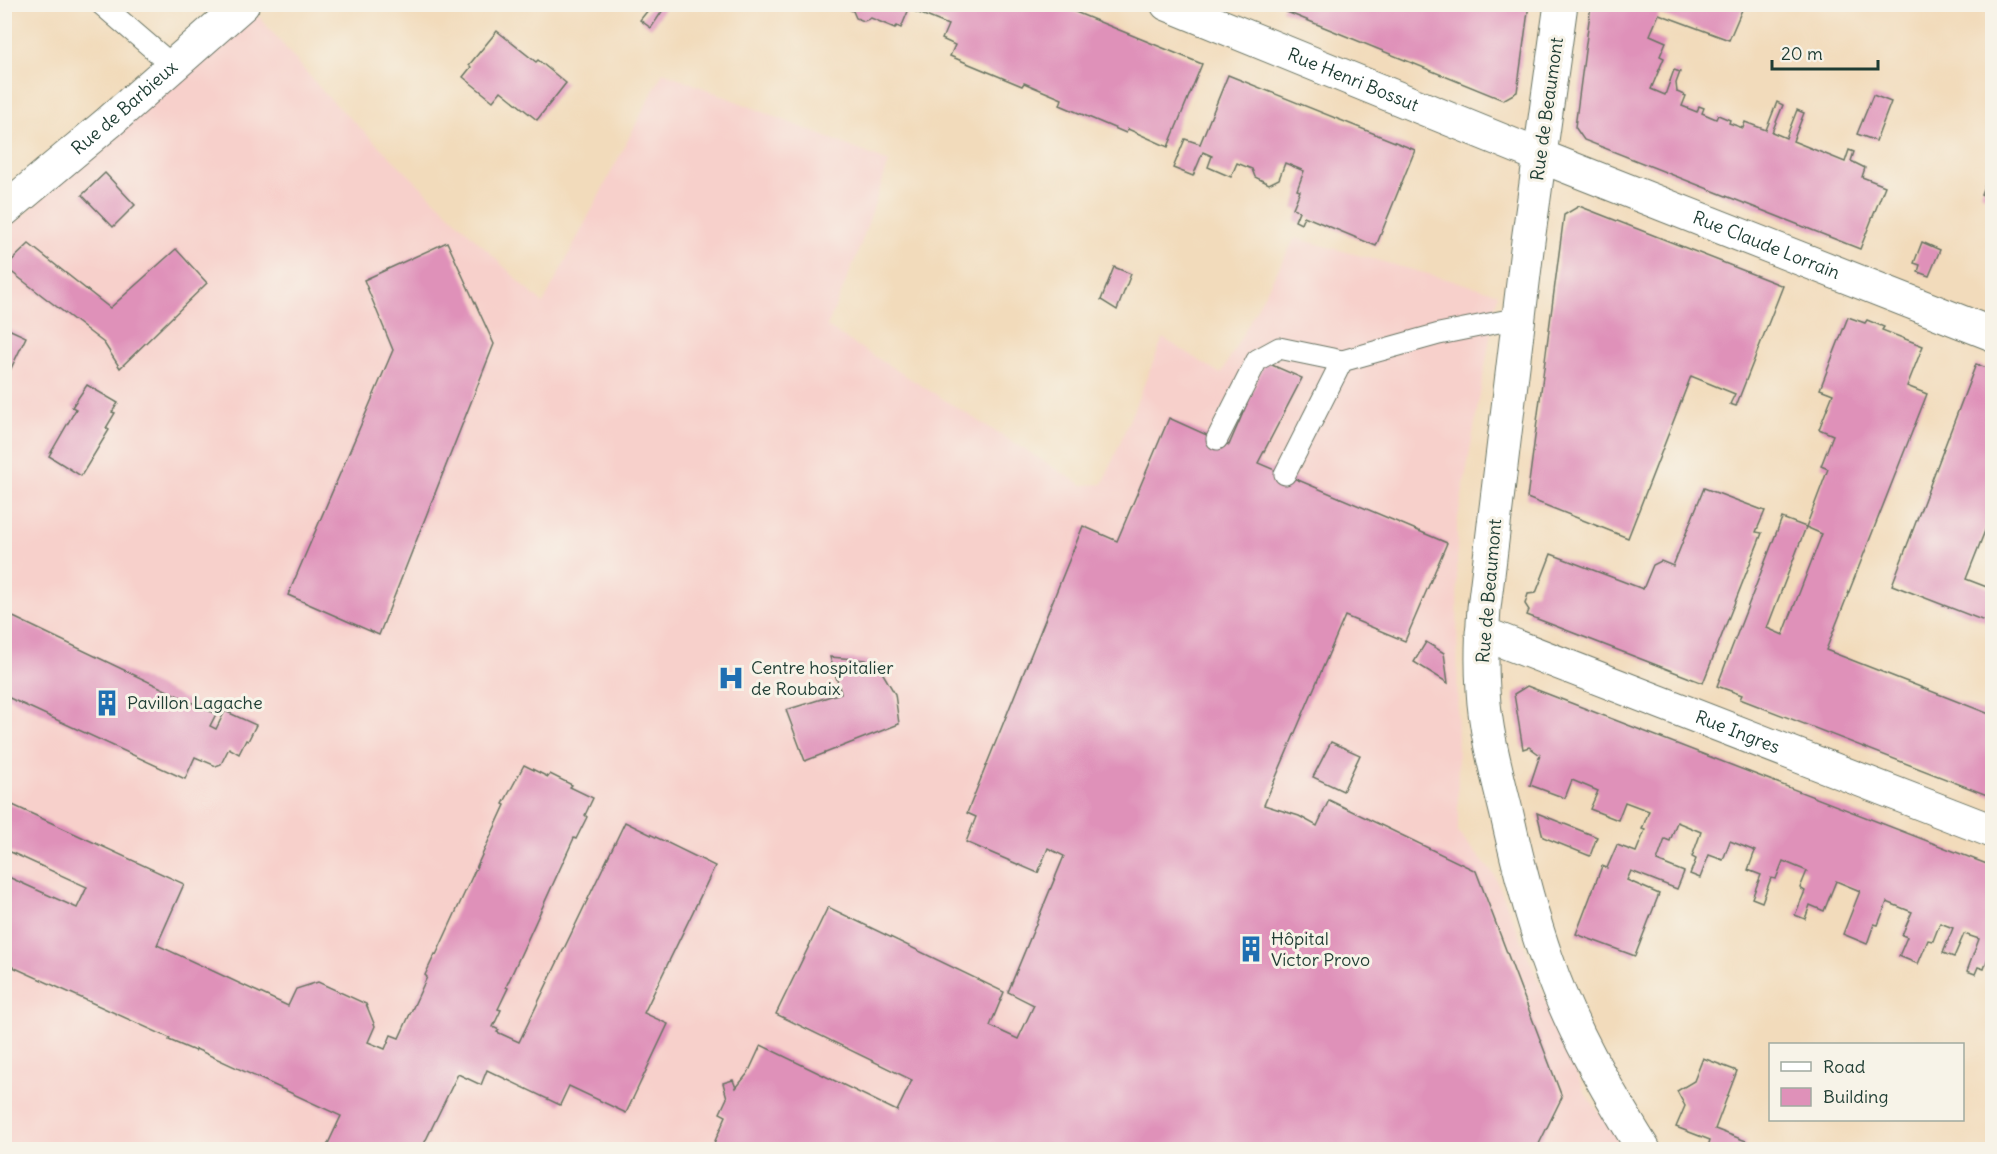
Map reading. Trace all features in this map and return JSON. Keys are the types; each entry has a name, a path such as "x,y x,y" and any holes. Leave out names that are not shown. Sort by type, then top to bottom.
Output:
{"street":[{"name":"Rue de Barbieux","path":"4,210 243,4"},
{"name":"Rue Henri Bossut","path":"1167,4 1540,156"},
{"name":"Rue de Beaumont","path":"1561,4 1519,318 1482,633 1483,693 1520,874 1547,961 1580,1037 1613,1099 1644,1149"},
{"name":"Rue Claude Lorrain","path":"1540,156 1992,334"},
{"name":"Rue Ingres","path":"1482,633 1992,831"}],"lane":[{"path":"101,4 173,66"},
{"path":"1217,440 1257,360 1279,348 1342,361 1439,334 1519,318"},
{"path":"1285,474 1342,361"}],"shaded area":[{"name":"Centre hospitalier de Roubaix","path":"255,12 325,94 543,304 663,72 889,162 857,255 827,327 1082,485 1103,484 1163,338 1221,374 1295,238 1498,293 1457,524 1458,832 1495,876 1586,1095 1628,1149 5,1149 4,232"}],"building":[{"path":"653,4 667,4 651,28 640,20"},
{"path":"837,4 1056,4 1202,64 1168,147 1128,129 1126,133 1060,105 1062,99 1024,83 1022,86 950,56 955,45 942,39 948,25 909,9 901,28 897,26 895,28 871,18 864,21 856,18 853,11"},
{"path":"1284,4 1529,4 1517,92 1503,100 1282,10"},
{"path":"1591,5 1744,5 1729,40 1659,14 1650,35 1666,42 1660,56 1664,58 1651,89 1665,95 1674,70 1680,72 1676,83 1677,92 1686,96 1682,106 1697,112 1699,106 1704,108 1702,113 1716,119 1718,115 1730,120 1729,123 1743,128 1745,122 1766,130 1777,102 1783,105 1772,132 1786,138 1797,110 1804,113 1793,141 1845,162 1849,150 1854,152 1851,161 1865,168 1862,177 1885,186 1860,249 1584,140 1575,127"},
{"path":"497,31 566,83 537,120 501,91 493,101 463,77 471,67 469,65"},
{"path":"1228,75 1415,150 1376,246 1304,216 1301,224 1295,221 1299,211 1293,208 1300,191 1297,190 1304,171 1285,163 1279,179 1269,184 1255,177 1252,169 1237,163 1231,177 1208,167 1212,156 1203,152 1193,176 1173,168 1185,139 1200,144"},
{"path":"1873,95 1891,102 1876,141 1857,134"},
{"path":"1992,166 1992,199 1981,194"},
{"path":"105,173 135,205 113,227 82,195"},
{"path":"1579,206 1783,286 1736,406 1730,404 1735,394 1691,376 1628,538 1527,498 1564,215"},
{"path":"447,242 494,344 379,635 288,595 393,350 364,280"},
{"path":"1922,242 1940,250 1929,276 1918,272 1920,265 1914,263"},
{"path":"29,244 110,308 176,249 207,283 120,368 104,343 5,267"},
{"path":"1114,267 1131,274 1117,310 1101,300"},
{"path":"1848,317 1865,323 1867,320 1884,327 1882,330 1923,346 1907,386 1927,394 1826,650 1992,715 1992,797 1740,699 1742,695 1717,686 1782,518 1806,527 1828,469 1821,466 1833,435 1819,429 1833,394 1820,389","holes":["1806,527 1822,534 1783,635 1767,628"]},
{"path":"4,327 26,337 4,383"},
{"name":"Hôpital Victor Provo","path":"1265,362 1302,378 1258,463 1447,543 1405,641 1345,616 1264,805 1299,816 1317,826 1329,800 1476,871 1562,1097 1536,1150 711,1150 726,1116 720,1113 727,1098 723,1083 733,1080 736,1088 748,1073 761,1045 897,1111 912,1080 776,1014 828,907 1004,992 990,1026 1018,1039 1034,1005 1008,992 1064,856 1048,848 1038,873 966,842 976,817 967,813 1083,526 1117,541 1169,418 1229,445"},
{"path":"1976,364 1992,370 1992,513 1966,579 1992,589 1992,624 1892,585"},
{"path":"87,385 118,403 106,428 109,430 81,476 49,456 76,409 72,407"},
{"path":"1704,488 1765,511 1756,532 1762,533 1703,683 1527,615 1529,610 1525,604 1528,594 1536,593 1551,554 1643,589 1653,565 1661,561 1673,566"},
{"name":"Pavillon Lagache","path":"5,613 216,714 210,726 216,729 225,711 256,725 239,754 229,748 221,764 216,766 195,757 185,779 5,696"},
{"path":"1426,642 1444,653 1448,683 1414,662"},
{"path":"830,657 866,660 882,672 895,694 899,724 805,761 786,710 841,693"},
{"path":"1527,686 1992,866 1992,946 1984,969 1978,967 1975,974 1967,971 1979,939 1964,934 1954,957 1943,953 1953,928 1940,923 1933,941 1928,940 1918,964 1899,956 1907,937 1902,935 1912,912 1887,902 1878,925 1874,924 1867,944 1843,934 1860,891 1836,881 1824,911 1810,905 1805,919 1795,915 1805,891 1800,888 1807,871 1783,861 1776,879 1771,878 1762,902 1752,898 1761,875 1748,870 1755,851 1730,841 1723,860 1709,855 1700,878 1690,874 1696,859 1692,857 1701,832 1677,822 1670,841 1665,839 1657,861 1684,872 1677,889 1631,871 1627,880 1659,894 1635,956 1576,934 1602,866 1607,868 1617,845 1636,852 1645,830 1642,829 1649,811 1625,802 1618,820 1590,809 1598,791 1572,780 1565,798 1530,785 1540,755 1529,747 1523,749 1514,694"},
{"path":"1331,742 1360,755 1343,791 1313,777"},
{"path":"524,765 548,777 550,774 593,798 585,815 587,817 576,839 574,838 506,987 508,988 498,1009 501,1010 493,1027 499,1030 497,1032 519,1042 625,822 715,866 644,1013 668,1024 626,1113 569,1086 560,1105 487,1070 481,1085 458,1074 421,1150 325,1150 341,1116 196,1049 195,1051 169,1040 170,1038 4,963 4,875 77,908 87,887 4,849 4,801 184,884 157,945 288,1006 296,989 318,982 366,1004 375,1026 368,1042 385,1049 391,1035 399,1038 427,977 425,975 505,805 503,804"},
{"path":"1537,813 1597,837 1590,856 1543,837"},
{"path":"1703,1058 1737,1071 1715,1129 1746,1141 1743,1150 1707,1150 1710,1140 1676,1127 1685,1106 1677,1091 1694,1081"}],"place":[{"name":"Centre hospitalier de Roubaix","path":"731,678"},
{"name":"Pavillon Lagache","path":"107,703"},
{"name":"Hôpital Victor Provo","path":"1251,949"}]}
